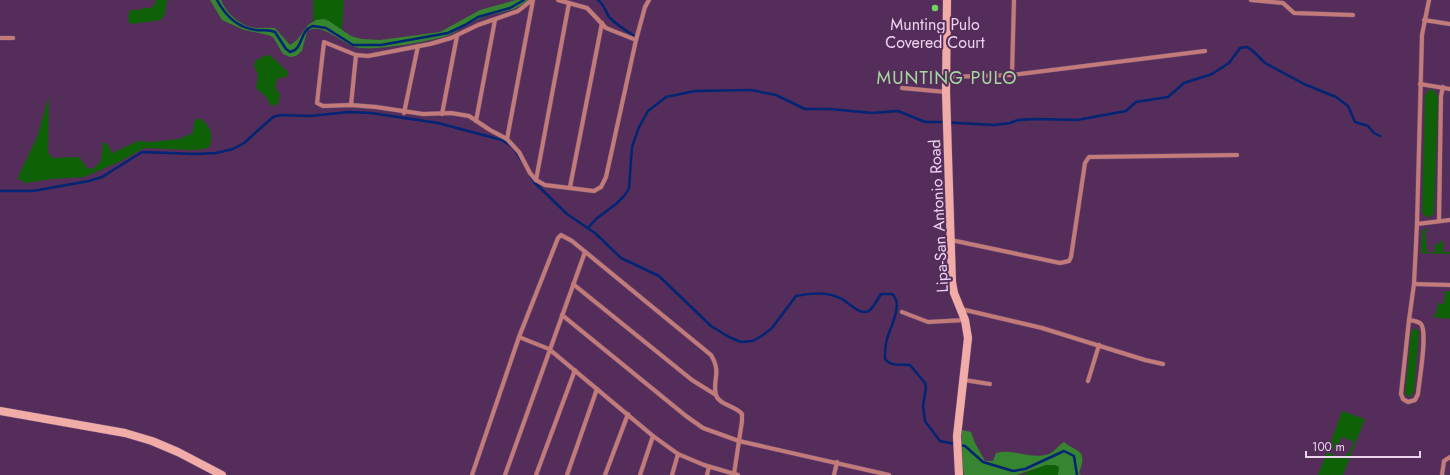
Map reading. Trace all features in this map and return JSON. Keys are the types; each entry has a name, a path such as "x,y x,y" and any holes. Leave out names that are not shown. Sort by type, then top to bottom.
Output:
{"main road":[{"name":"Lipa-San Antonio Road","path":"947,0 946,92 949,139 952,288 965,320 968,346 957,436 959,475"},
{"path":"0,411 125,433 172,449 222,475"}],"street":[{"path":"533,0 518,11 496,20 478,25 457,36 418,46 368,56 356,55 326,42 322,44 317,103 323,106 351,105 404,112 442,114 460,113 508,139 520,152 536,180 545,185 594,191 604,183 616,136 620,110 636,40 645,7 649,0"},
{"path":"508,139 533,0"},
{"path":"558,0 587,8 611,30 636,40"},
{"path":"1012,75 1014,0"},
{"path":"1251,0 1284,2 1294,13 1353,15"},
{"path":"1410,320 1419,322 1422,325 1424,335 1418,394 1415,400 1408,402 1403,399 1400,394 1414,284 1422,35 1429,0"},
{"path":"536,180 569,3"},
{"path":"476,121 496,20"},
{"path":"1424,20 1450,24"},
{"path":"570,187 602,23"},
{"path":"442,114 457,36"},
{"path":"0,38 13,38"},
{"path":"404,112 418,46"},
{"path":"947,77 1012,75 1205,51"},
{"path":"351,105 356,55"},
{"path":"1420,84 1450,89"},
{"path":"1438,221 1441,96 1443,87"},
{"path":"902,88 946,92"},
{"path":"951,240 1065,263 1071,257 1085,163 1089,157 1237,155"},
{"path":"1417,224 1450,220"},
{"path":"472,475 519,337 558,238 561,235 566,237 585,252 711,355 716,363 716,395"},
{"path":"505,475 585,252"},
{"path":"519,337 549,350 597,388 653,436 678,454 709,467 736,474 742,414 692,380 573,284"},
{"path":"1414,284 1450,284"},
{"path":"961,309 1015,321 1099,344 1144,360 1163,364"},
{"path":"902,312 928,322 965,320"},
{"path":"562,315 694,423 708,430 739,441 889,475"},
{"path":"1088,381 1099,344"},
{"path":"536,475 575,370"},
{"path":"964,380 990,384"},
{"path":"567,475 597,388"},
{"path":"606,475 628,414"},
{"path":"640,475 653,436"},
{"path":"672,475 678,454"},
{"path":"1442,475 1444,461 1450,457"},
{"path":"834,475 837,462"},
{"path":"707,475 709,467"}],"green space":[{"path":"156,0 167,0 165,14 161,20 131,24 128,20 129,11 153,7"},
{"path":"210,0 221,0 232,16 245,25 253,28 275,28 290,45 297,40 308,25 316,20 324,19 329,21 351,36 361,39 380,40 440,32 480,10 516,0 529,0 518,7 477,20 449,35 431,40 393,46 370,48 355,47 327,32 320,29 314,29 307,31 302,51 296,56 290,57 283,54 273,37 244,30 222,20"},
{"path":"313,0 344,0 342,31 328,22 320,20 313,22"},
{"path":"266,55 271,56 288,72 287,77 278,78 277,80 276,87 280,94 278,104 271,106 266,97 256,88 258,74 254,66 255,61"},
{"path":"1430,89 1435,91 1438,97 1434,212 1432,216 1426,217 1422,212 1425,95"},
{"path":"49,96 48,153 53,158 79,157 87,168 93,169 101,161 103,143 107,143 112,153 138,141 150,142 179,139 193,133 194,122 196,119 201,119 209,128 211,134 210,146 205,149 192,150 144,148 119,162 84,177 51,179 26,183 18,179 19,175 37,137"},
{"path":"1429,229 1425,231 1427,252 1435,252 1435,244 1439,244 1440,241 1443,241 1443,252 1450,252 1450,254 1421,253 1422,231"},
{"path":"1445,291 1450,291 1450,319 1433,317 1433,315 1436,315 1438,303 1444,304"},
{"path":"1415,328 1419,333 1414,391 1411,396 1408,397 1405,394 1411,332"},
{"path":"1342,411 1365,419 1343,475 1318,475 1327,452 1344,459 1354,442 1342,437 1336,450 1329,447"},
{"path":"962,430 971,432 985,461 993,461 996,453 1002,452 1036,456 1049,454 1064,442 1082,455 1082,465 1079,473 1081,475 1058,475 1059,467 1055,465 1046,465 1016,475 964,475 961,456"},
{"path":"1046,465 1055,465 1059,467 1058,475 1025,475 1025,473"}],"waterway":[{"path":"217,0 228,16 243,27 275,32 286,49 290,52 298,47 305,31 313,26 326,28 353,45 381,45 448,33 478,17 510,8 524,0"},
{"path":"598,0 610,18 636,37"},
{"path":"588,228 596,219 616,204 625,195 629,188 632,147 639,127 648,111 666,97 695,91 751,90 776,95 805,109 830,109 872,113 898,111 925,122 994,125 1010,123 1018,120 1077,120 1126,111 1136,102 1168,97 1184,83 1212,74 1229,63 1240,48 1247,47 1265,63 1304,84 1336,97 1348,106 1355,122 1368,126 1374,133 1380,136"},
{"path":"0,191 33,191 89,181 102,177 142,152 196,154 216,153 233,149 244,143 273,117 280,115 310,116 349,112 371,113 438,123 502,140 514,148 521,160"},
{"path":"530,175 535,183 567,214 595,233 621,258 659,276 711,326 729,337 741,342 753,341 772,328 796,296 807,294 831,295 842,299 859,311 866,312 870,310 881,294 892,294 897,303 895,316 886,342 885,359 887,362 896,365 910,365 925,383 926,388 923,406 925,421 940,441 965,446 983,462 1013,471 1025,469 1064,451 1074,456 1077,475"}],"place":[{"name":"Munting Pulo Covered Court","path":"935,8"}],"district":[{"name":"MUNTING PULO","path":"947,78"}]}
